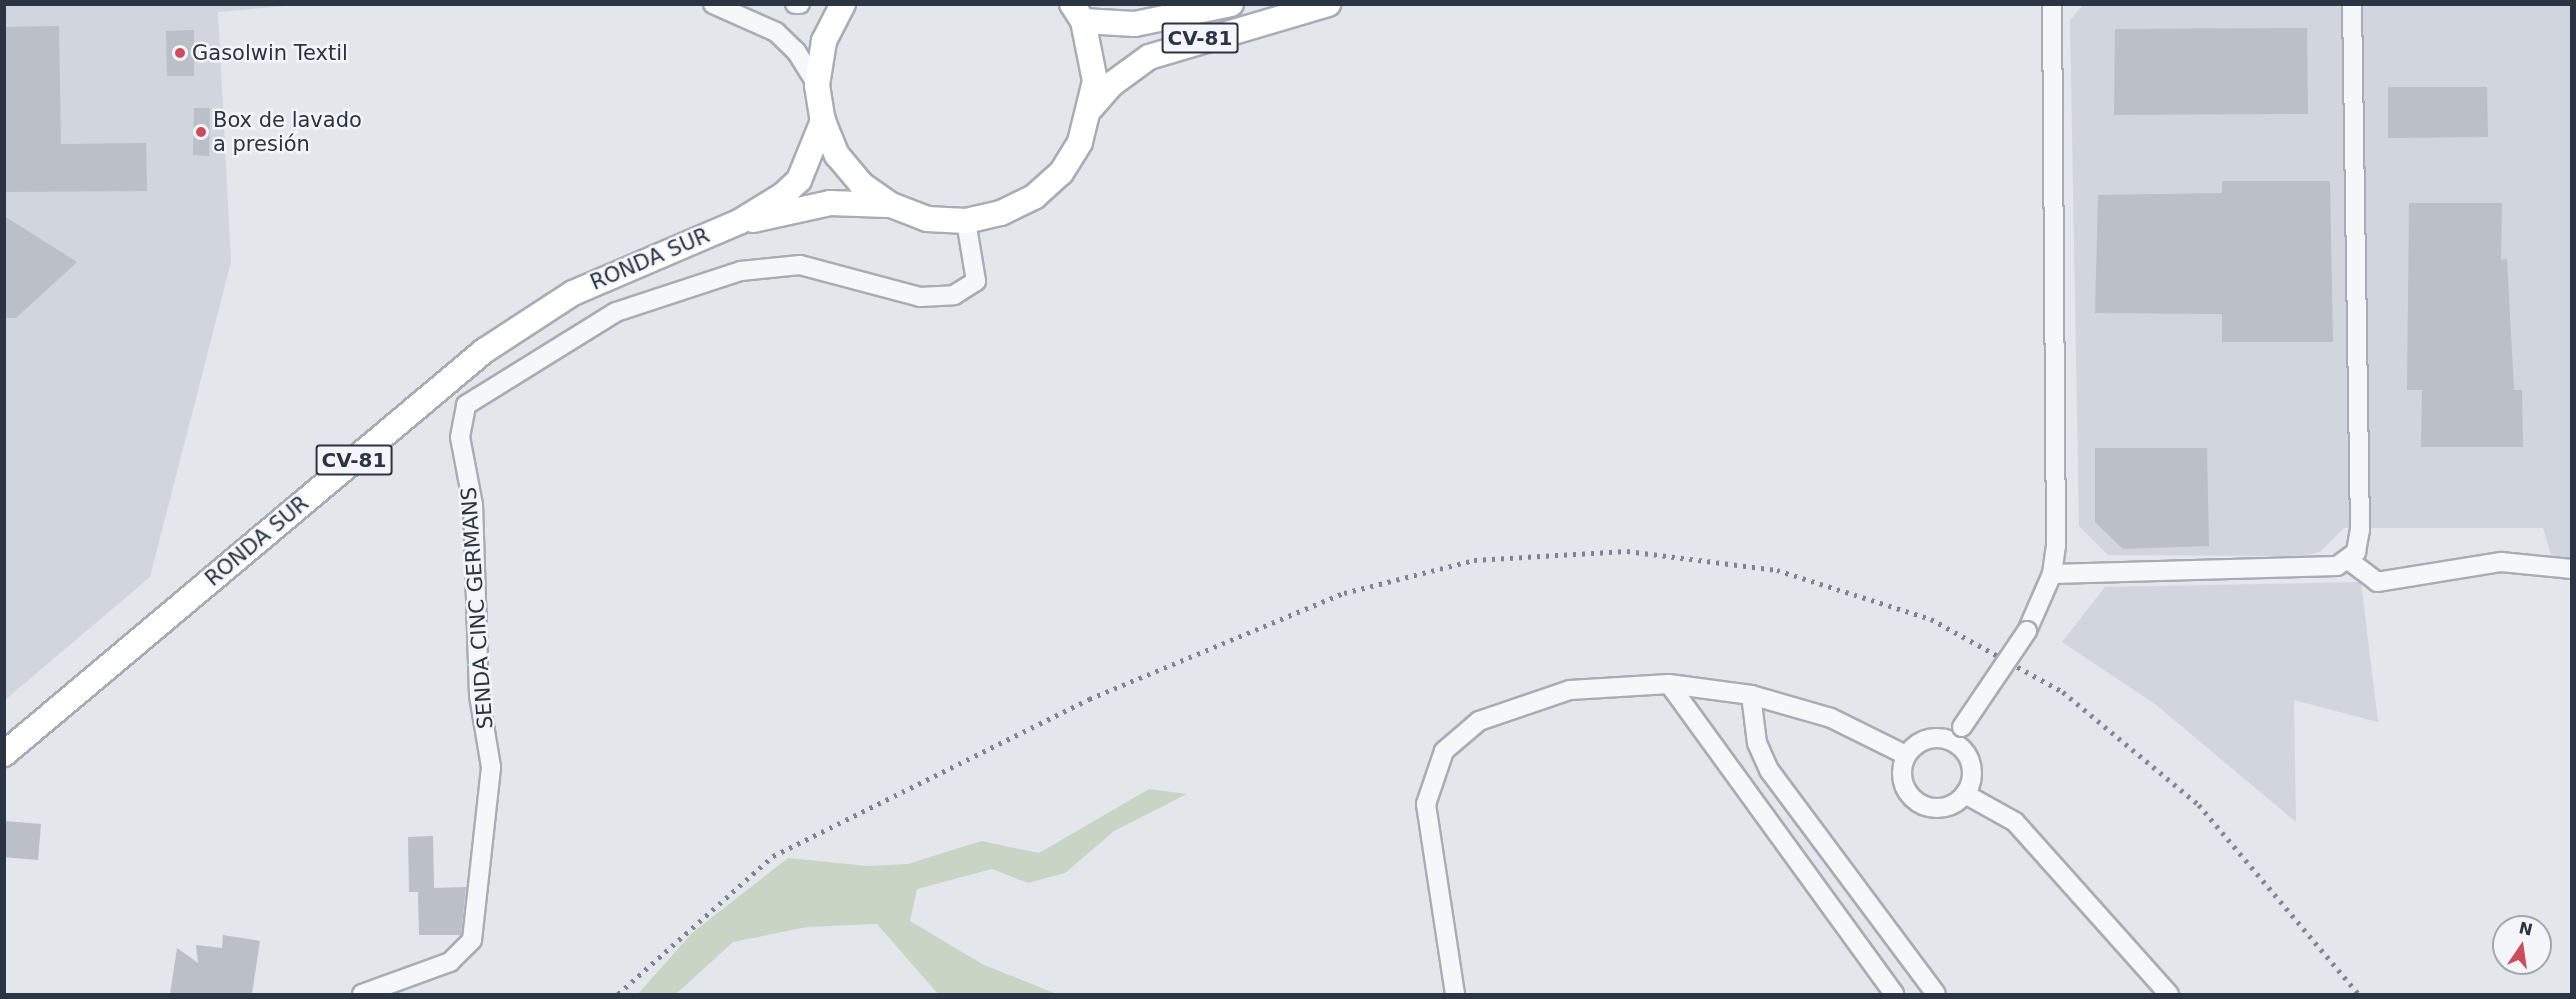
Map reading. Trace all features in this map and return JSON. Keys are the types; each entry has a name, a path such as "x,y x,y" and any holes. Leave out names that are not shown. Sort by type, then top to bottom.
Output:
{"main road":[{"name":"CV-81","path":"843,4 824,41 817,85 823,121 837,155 861,184 891,205 927,219 966,221 1002,213 1034,197 1072,157 1091,108 1093,60 1077,13 1135,24 1231,4"},
{"name":"CV-81","path":"1091,108 1112,84 1149,57 1328,4"},
{"name":"RONDA SUR","path":"739,222 799,180 823,121"},
{"name":"RONDA SUR","path":"4,754 484,351 573,293 739,222 830,203 891,205"}],"street":[{"path":"713,4 776,32 796,51 817,85"},
{"path":"1906,755 1933,738 1958,735 2027,631 2052,574 2052,4"},
{"path":"2052,574 2337,566 2356,552 2360,530 2352,4"},
{"name":"SENDA CINC GERMANS","path":"362,994 450,962 472,940 491,767 479,694 473,505 460,437 466,405 616,312 741,271 800,265 920,297 954,295 976,280 966,221"},
{"path":"2347,559 2377,582 2501,562 2571,568"},
{"path":"1455,994 1426,804 1444,751 1479,722 1529,700 1605,684 1669,684 1751,694 1831,718 1906,755"},
{"path":"1669,684 1894,994"},
{"path":"1751,694 1757,743 1769,770 1936,994"},
{"path":"1906,755 1906,789 1923,805 1946,807 1965,794 1970,760 1958,735"},
{"path":"1965,794 2015,822 2169,994"}],"shaded area":[{"path":"2084,4 2571,5 2571,561 2553,561 2543,528 2344,528 2320,552 2303,556 2108,555 2079,526 2070,20"},
{"path":"5,5 297,5 218,12 231,262 150,577 5,700"},
{"path":"2361,582 2378,722 2294,700 2296,822 2155,704 2062,642 2105,587"}],"green space":[{"path":"1149,789 1187,794 1114,831 1065,873 1028,883 992,869 917,889 910,921 984,965 1057,994 938,994 877,924 807,927 733,942 676,994 638,994 692,933 788,858 867,866 908,864 981,841 1039,853"}],"building":[{"path":"59,26 61,144 146,143 147,191 4,192 4,27"},
{"path":"2307,28 2308,114 2114,115 2115,29"},
{"name":"Gasolwin Textil","path":"194,30 194,76 167,76 166,31"},
{"path":"2388,87 2487,87 2488,137 2388,138"},
{"name":"Box de lavado a presión","path":"194,108 210,108 209,156 193,155"},
{"path":"2222,181 2330,181 2333,342 2222,342 2222,314 2095,313 2098,195 2222,193"},
{"path":"2409,203 2502,203 2501,260 2507,259 2514,390 2522,390 2523,447 2421,447 2422,390 2407,390"},
{"path":"4,216 77,262 16,318 4,318"},
{"path":"2095,448 2207,448 2209,546 2123,549 2095,522"},
{"path":"4,821 41,824 38,860 4,857"},
{"path":"433,836 434,888 466,887 461,935 419,935 418,892 409,892 408,837"},
{"path":"223,935 260,941 252,994 170,994 177,948 198,963 196,945 222,948"}],"railway":[{"path":"618,994 773,856 1089,699 1344,593 1474,560 1627,551 1777,570 1931,619 2063,692 2199,805 2359,994"}],"place":[{"name":"Gasolwin Textil","path":"180,53"},
{"name":"Box de lavado a presión","path":"201,132"}]}
